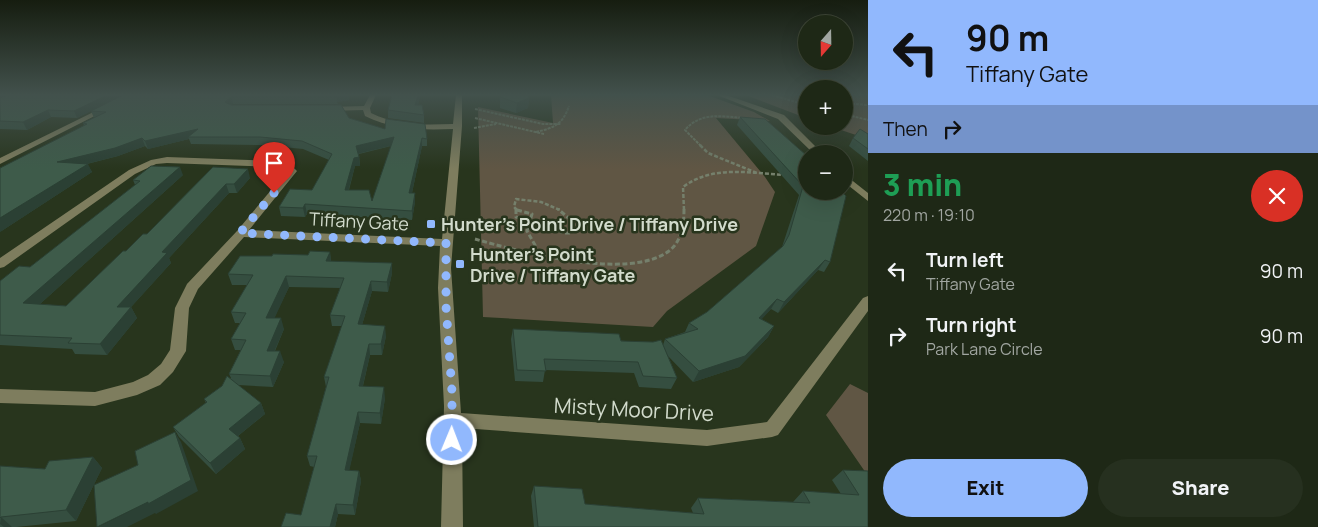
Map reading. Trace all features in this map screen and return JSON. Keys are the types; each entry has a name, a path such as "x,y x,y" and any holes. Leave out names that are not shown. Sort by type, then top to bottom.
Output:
{"street":[{"path":"0,161 83,120"},
{"path":"379,120 410,126 458,126"},
{"path":"452,527 453,420 450,337 446,306 446,243 449,230 458,120"},
{"path":"784,120 810,145"},
{"path":"0,264 132,172 160,161 278,164 288,167 292,171 186,296 179,320 178,351 167,368 154,380 137,388 95,399 0,396"},
{"path":"853,185 868,198"},
{"name":"Tiffany Gate","path":"240,233 446,243"},
{"name":"Misty Moor Drive","path":"453,420 707,438 772,429 868,301"}],"path":[{"path":"481,120 544,134"},
{"path":"526,120 562,124"},
{"path":"535,132 562,124 565,120"},
{"path":"699,120 689,124 685,130 708,152 759,174"},
{"path":"474,128 496,124"},
{"path":"475,239 510,250 606,265 645,263 671,250 682,233 683,187 689,180 702,174 788,176"},
{"path":"516,199 534,200 557,209 574,222 576,228 572,233 563,233 516,217 517,210 514,207 516,199"},
{"path":"517,210 532,214 527,231 535,245 535,254"},
{"path":"477,256 510,250"}],"shaded area":[{"path":"478,120 537,120 553,123 553,120 717,120 765,177 775,192 756,246 667,311 653,327 483,317"},
{"path":"745,120 767,120 770,121"},
{"path":"853,120 868,120 868,139 853,134"},
{"path":"850,384 868,393 868,476 826,415"}],"building":[{"path":"0,120 28,120 23,122"},
{"path":"90,120 354,120 385,129 386,120 391,120 425,124 427,139 422,138 409,193 415,193 412,211 305,204 303,208 279,207 290,189 312,190 332,154 302,141 260,137 188,137 198,129 145,141 142,138 115,148 57,162 88,164 0,218 0,168 87,124 83,123","holes":["394,137 372,201 369,190 345,190 354,158 359,157 356,146"]},
{"path":"742,120 766,120 798,148 798,181"},
{"path":"860,129 868,134 868,149 853,138"},
{"path":"151,166 180,167 23,303 66,306 123,251 126,251 143,234 147,234 213,167 248,169 234,184 226,184 162,252 167,253 117,307 131,307 100,344 68,343 72,338 0,335 0,281 19,266 30,267 140,181 133,180"},
{"path":"799,200 845,200 830,262 825,260 784,302 777,299 759,318 774,326 745,356 699,371 665,339 698,329 689,323 707,312 783,246 789,235"},
{"path":"310,251 330,252 326,261 392,263 387,282 371,281 358,324 385,326 381,344 369,344 359,386 384,387 380,413 358,412 345,470 359,471 353,505 336,504 330,527 281,527 286,513 301,515 317,456 307,456 329,377 324,377 345,316 330,315 344,278 286,276 266,318 281,318 267,351 280,351 270,376 229,374 246,340 231,339 246,313 231,312 253,275 228,274 240,256 272,256 273,254 308,255"},
{"path":"513,329 619,334 621,341 653,342 661,340 677,378 643,376 638,362 544,359 546,371 517,370"},
{"path":"227,376 261,403 229,429 240,438 210,463 173,427 207,402 204,399 222,386"},
{"path":"175,432 191,480 148,504 148,502 97,527 94,485 138,465 135,451"},
{"path":"93,457 66,510 0,518 0,466 45,469 49,461"},
{"path":"843,470 868,471 868,527 538,527 534,486 582,489 585,504 704,514 698,498 810,503 803,491 859,495"}],"place":[{"name":"Hunter's Point Drive / Tiffany Drive","path":"431,224"},
{"name":"Hunter's Point Drive / Tiffany Gate","path":"460,264"}],"route":[{"path":"274,193 240,233 446,243 446,306 450,337 452,440"}]}
